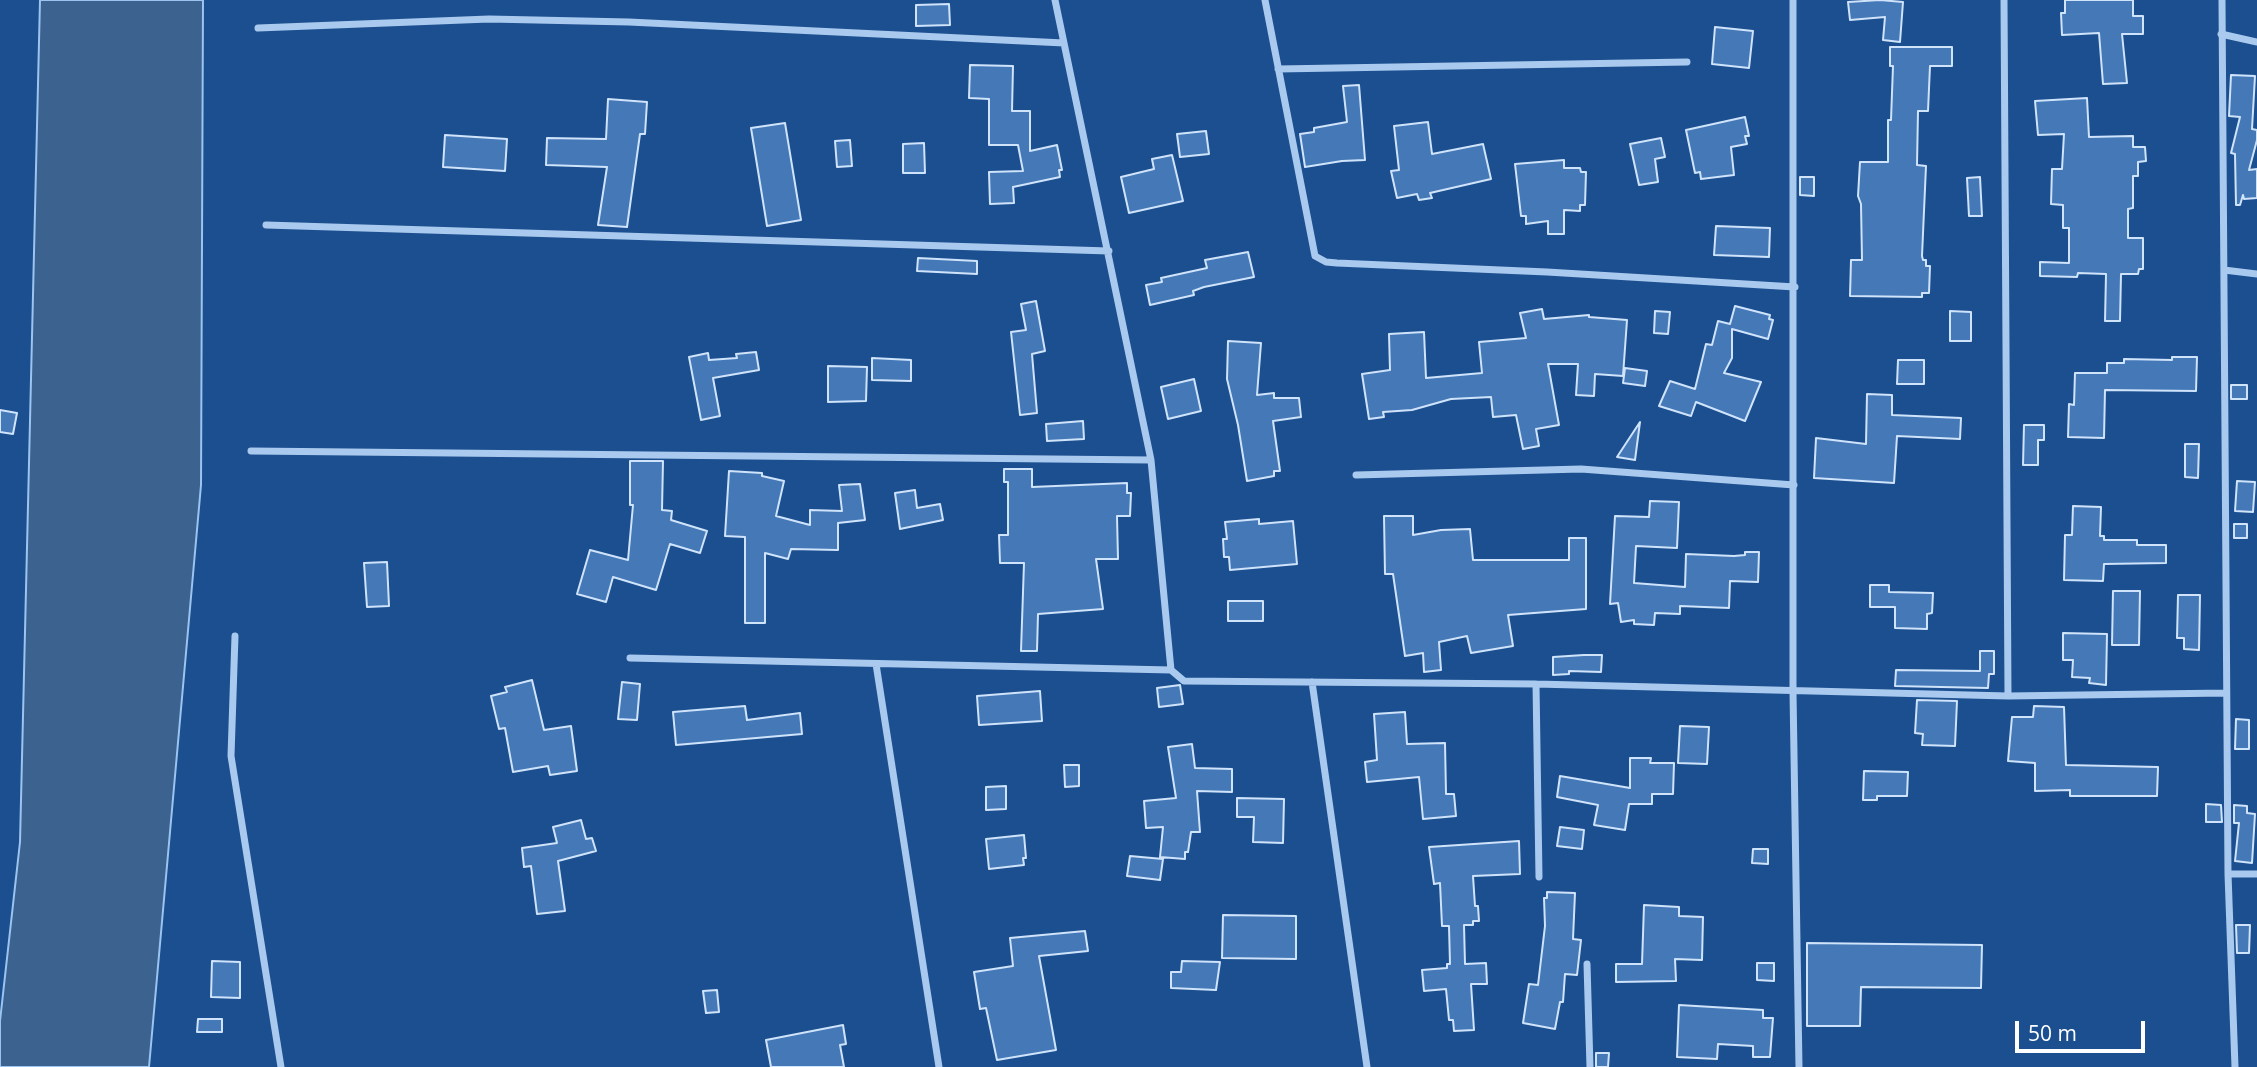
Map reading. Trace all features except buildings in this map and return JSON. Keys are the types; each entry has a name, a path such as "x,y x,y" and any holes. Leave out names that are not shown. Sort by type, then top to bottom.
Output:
{"street":[{"path":"1055,0 1151,460 1171,670"},
{"path":"1265,0 1315,256 1326,262 1795,287"},
{"path":"1793,0 1793,692 1799,1067"},
{"path":"2004,0 2008,696"},
{"path":"2222,0 2228,874 2235,1067"},
{"path":"258,28 501,19 629,22 1064,43"},
{"path":"2221,34 2257,42"},
{"path":"1278,69 1687,62"},
{"path":"266,225 1109,251"},
{"path":"2224,270 2257,274"},
{"path":"251,451 1151,460"},
{"path":"1356,475 1581,469 1794,485"},
{"path":"235,636 231,756 281,1067"},
{"path":"630,658 1171,670 1184,681 1536,684 2008,696 2226,693"},
{"path":"876,663 939,1067"},
{"path":"1312,682 1367,1067"},
{"path":"1536,684 1539,877"},
{"path":"2228,874 2257,874"},
{"path":"1587,964 1590,1067"}],"water":[{"path":"40,0 203,0 201,485 149,1067 0,1067 0,1021 20,842"}]}
